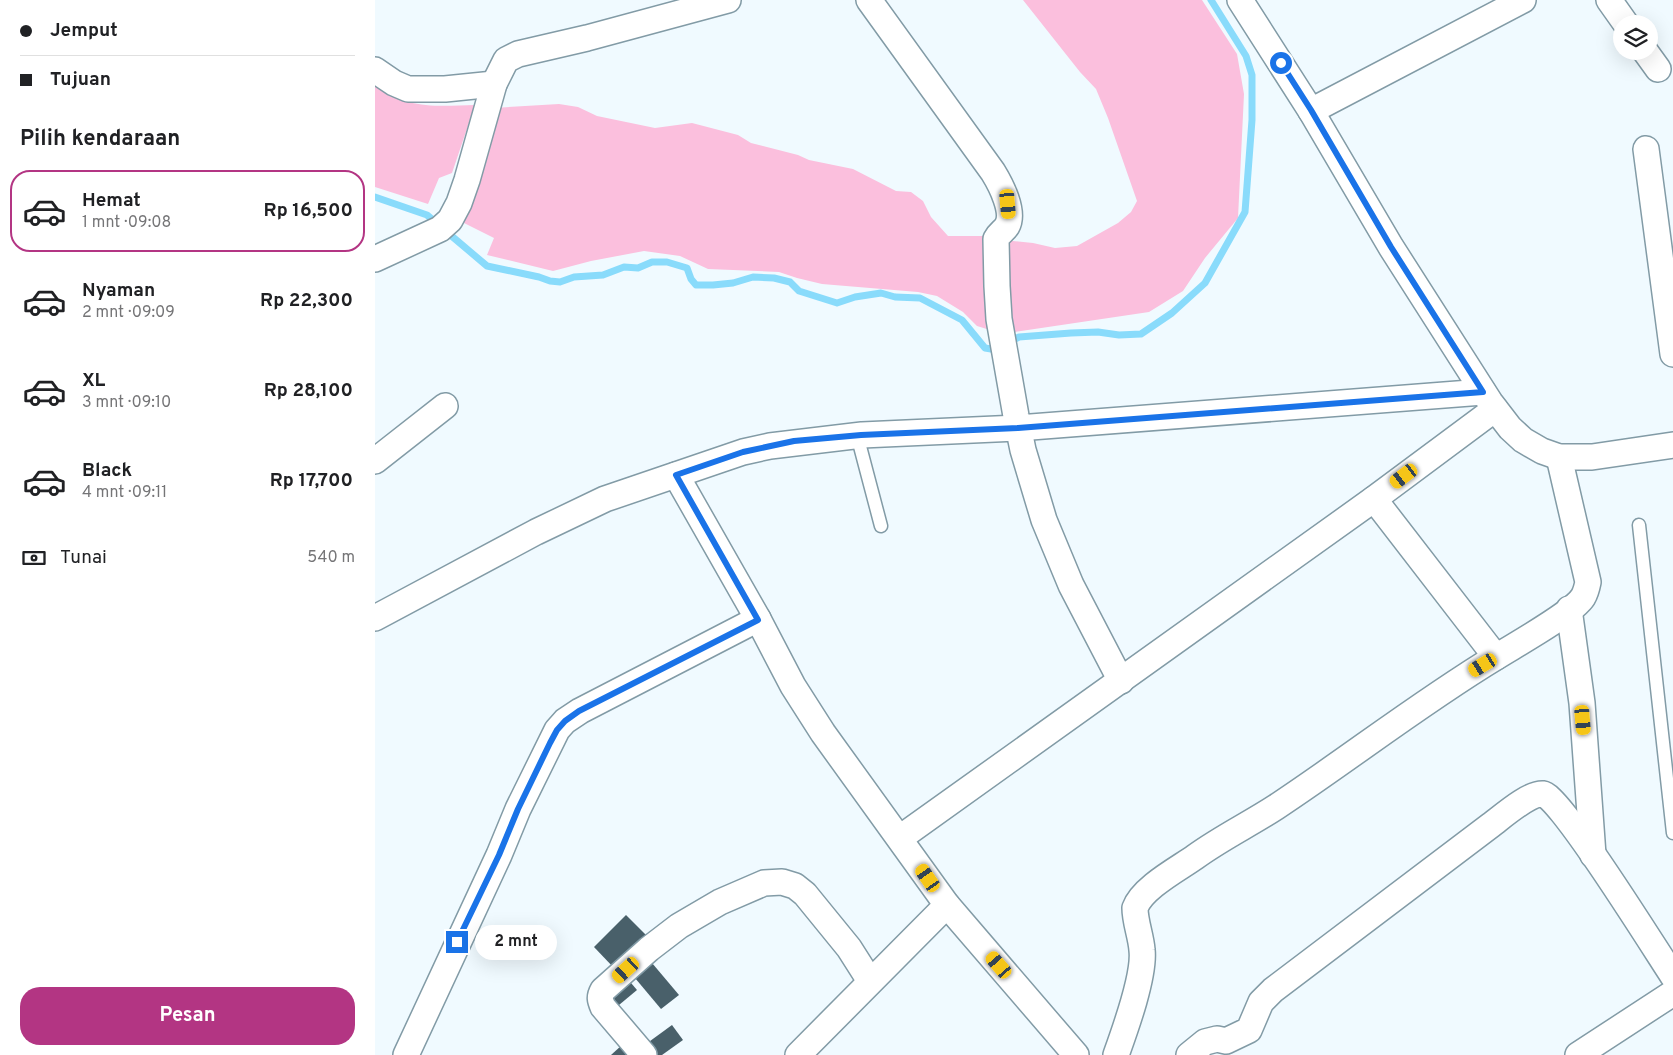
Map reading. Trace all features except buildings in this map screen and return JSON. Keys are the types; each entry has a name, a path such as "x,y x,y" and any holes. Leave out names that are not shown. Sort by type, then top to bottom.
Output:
{"street":[{"path":"375,259 440,229 450,220 459,203 467,180 494,84 503,64 511,57 728,0"},
{"path":"869,0 993,172 1008,204 1009,217 1007,227 998,234 997,239 997,286 1015,413 1044,520 1071,585 1121,681"},
{"path":"1240,0 1311,110 1391,247 1489,401 1523,440 1559,457 1592,457 1673,445"},
{"path":"1311,110 1523,0"},
{"path":"1609,0 1620,15"},
{"path":"375,70 393,83 408,89 445,89 494,84"},
{"path":"1646,149 1673,354"},
{"path":"375,618 544,528 605,499 743,452 794,441 857,435 1015,413 1489,401"},
{"path":"900,838 1374,499 1489,401"},
{"path":"375,461 445,406"},
{"path":"1116,1055 1135,993 1141,966 1143,951 1135,908 1137,902 1146,891 1204,850 1275,808 1457,680 1496,657 1583,598 1588,582 1559,457"},
{"path":"676,475 808,712 947,905 1076,1055"},
{"path":"1374,499 1496,657"},
{"path":"1569,609 1581,703 1593,855"},
{"path":"406,1055 499,855 518,809 557,730 565,721 579,711 758,620"},
{"path":"1189,1055 1205,1042 1217,1038 1226,1041 1249,1030 1261,1002 1273,990 1491,825 1537,794 1546,794 1554,801 1593,855 1673,976"},
{"path":"644,1055 603,1007 600,995 649,949 679,926 720,902 764,883 783,882 795,886 805,894 849,948 870,981"},
{"path":"798,1055 947,905"},
{"path":"1578,1055 1673,993"}],"lane":[{"path":"857,435 881,526"},
{"path":"1639,526 1673,833"}],"shaded area":[{"path":"1023,0 1202,0 1237,54 1244,94 1238,218 1205,258 1183,291 1149,312 1008,333 1002,240 1033,243 1055,248 1077,246 1118,223 1131,212 1137,201 1096,89 1080,72"},
{"path":"375,84 398,98 422,105 475,105 452,173 439,178 428,204 375,187"},
{"path":"559,104 578,107 597,116 655,128 692,123 738,135 751,143 798,155 809,160 853,169 896,191 911,192 923,201 931,217 948,236 988,236 990,330 977,326 963,312 937,296 918,292 822,284 779,272 708,269 680,256 644,251 591,261 553,271 487,255 494,238 458,220 493,108"}],"waterway":[{"path":"1009,342 1019,337 1071,333 1141,334 1172,313 1205,283 1245,212 1252,120 1252,75 1246,56 1211,0"},
{"path":"375,197 427,215 434,221"},
{"path":"448,233 487,266 550,281 560,282 574,277 603,275 624,267 638,268 652,262 667,262 687,268 691,279 696,285 733,283 753,277 774,278 790,282 799,291 837,303 855,297 881,293 895,297 920,298 962,320 985,348 997,350 1000,348"}],"route":[{"path":"457,942 550,743 557,730 565,721 579,711 758,620 676,475 743,452 794,441 861,435 1018,428 1483,392 1391,247 1311,110 1281,63"}]}
